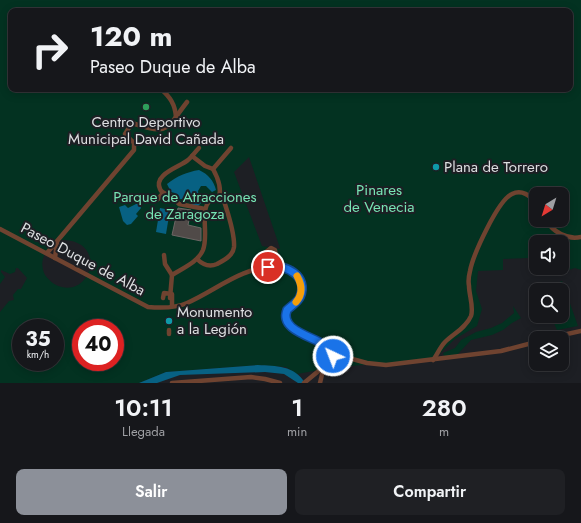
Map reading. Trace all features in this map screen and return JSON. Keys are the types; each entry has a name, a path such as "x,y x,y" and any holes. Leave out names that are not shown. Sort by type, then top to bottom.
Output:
{"street":[{"path":"164,92 173,103 176,117"},
{"path":"47,253 134,149 134,143 125,134 132,123 148,128 167,128 187,102"},
{"path":"198,148 192,156 161,178 159,183 160,189 163,193 172,195 179,204 205,209"},
{"path":"213,169 231,148"},
{"path":"192,156 205,166 213,169 219,182 221,192 219,198"},
{"path":"433,360 444,343 463,326 471,316 472,307 468,284 470,269 480,242 501,204 511,194 517,192 529,196"},
{"path":"158,199 163,193"},
{"path":"167,308 167,296 172,275 197,260 203,249 206,236 205,202 216,197 224,201 234,247 228,258 214,265 205,264 197,260"},
{"path":"551,227 570,238 581,237"},
{"name":"Paseo Duque de Alba","path":"0,229 144,306 167,308 186,304 252,269 272,266 283,267 291,270 297,275 301,292 299,298 286,313 289,323 303,335 326,345 334,354"},
{"path":"55,258 57,242"},
{"path":"270,248 273,248 277,256 272,266 268,261 266,251 270,248"},
{"path":"164,255 165,264 172,275"},
{"path":"265,267 268,261"},
{"path":"167,296 161,298 167,308"},
{"path":"569,333 581,330"},
{"path":"307,381 324,366 334,354 379,366 506,350 529,344"},
{"path":"320,383 324,366"},
{"path":"172,383 251,377 266,378 280,383"},
{"path":"307,381 314,383"}],"green space":[{"name":"Pinares de Venecia","path":"0,0 581,0 581,270 575,268 569,270 569,235 529,235 528,258 503,259 503,270 478,271 476,291 482,309 477,326 455,339 433,360 336,367 297,374 286,367 258,365 166,372 139,383 0,383 0,312 9,301 14,300 13,295 18,289 21,289 27,278 18,268 16,268 15,272 10,274 1,270 5,277 0,284","holes":["249,157 280,248 279,249 262,246 234,172","64,240 78,243 87,250 90,259 90,269 85,278 78,285 68,288 56,285 45,275 42,263 43,258 49,249 58,242"]},
{"path":"569,301 578,326 557,330 554,323 569,323"},
{"path":"513,306 521,318 503,330 492,335 471,340 457,355 445,359 443,353 455,348 461,340 476,332 502,323 514,313"}],"water":[{"path":"199,170 210,178 216,190 212,192 206,186 201,186 198,191 199,198 202,199 205,196 207,197 198,206 191,205 191,199 178,199 175,193 171,192 167,184 182,175"},
{"path":"140,202 142,204 140,206 141,208 136,214 138,216 131,224 127,225 123,221 119,207 125,205 128,208"},
{"path":"160,208 170,210 166,234 156,232"},
{"path":"258,365 278,366 290,370 301,377 305,383 298,383 284,374 265,372 180,375 157,383 139,383 166,372"}],"building":[{"path":"178,208 191,210 188,225 201,228 201,241 172,235"}],"slow traffic":[{"path":"296,302 301,295 300,283 297,276"}],"place":[{"name":"Centro Deportivo Municipal David Cañada","path":"146,107"},
{"name":"Plana de Torrero","path":"436,167"},
{"name":"Monumento a la Legión","path":"169,321"}],"route":[{"path":"268,267 272,266 287,268 297,275 301,288 301,295 287,310 287,320 292,327 300,333 329,347 334,354 333,356"}],"park label":[{"name":"Parque de Atracciones de Zaragoza","path":"185,206"}]}
